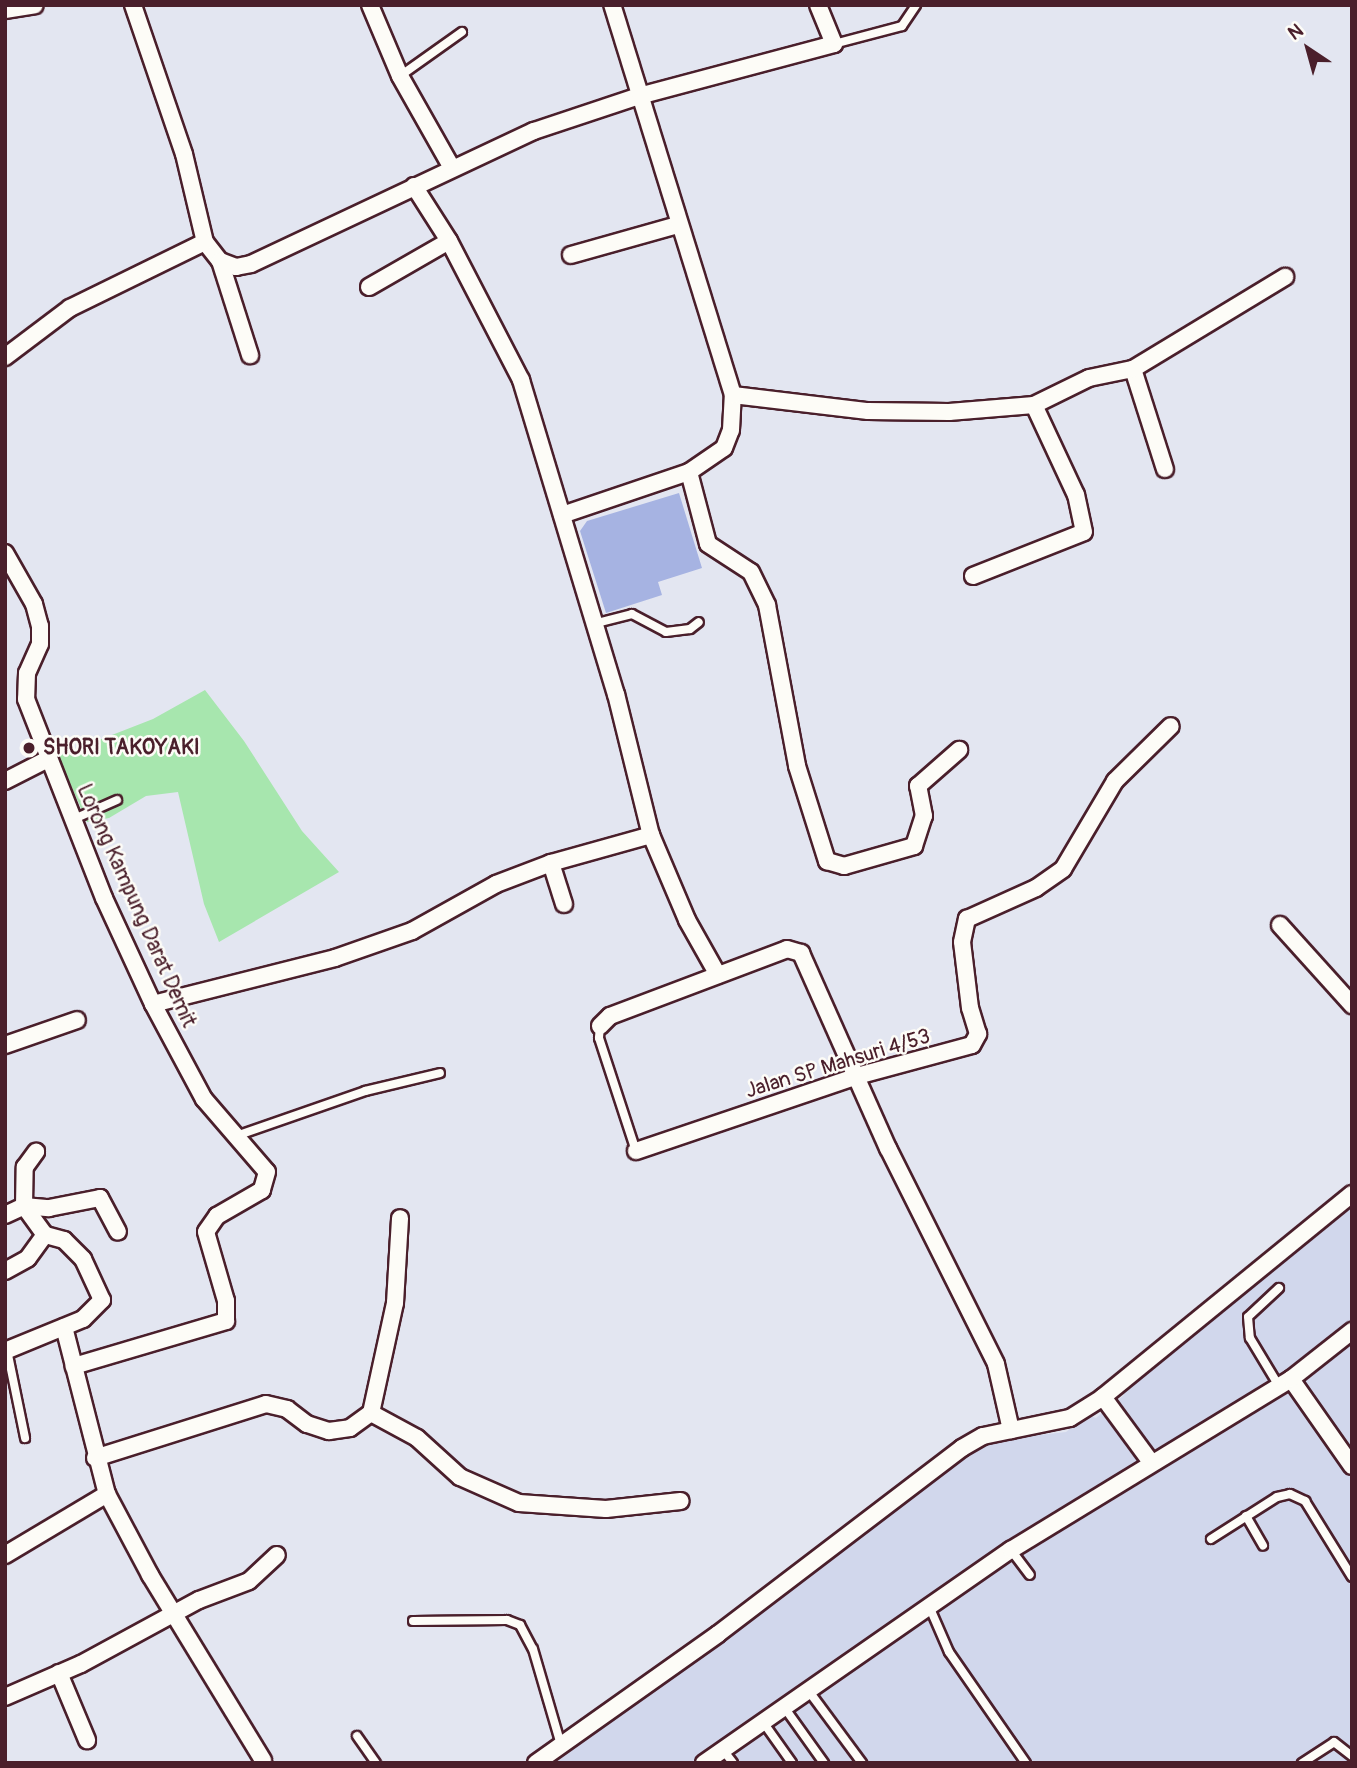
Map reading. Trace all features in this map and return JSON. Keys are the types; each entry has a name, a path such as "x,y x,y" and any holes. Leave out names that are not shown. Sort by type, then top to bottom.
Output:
{"street":[{"path":"5,10 35,5"},
{"path":"133,5 184,154 205,242 220,261 250,355"},
{"path":"370,5 400,76 452,168"},
{"path":"562,515 689,472 724,448 731,430 733,395 678,225 612,5"},
{"path":"220,261 236,267 251,264 492,147 639,96 834,44 818,5"},
{"path":"414,186 449,241 522,380 651,835 687,920 718,975"},
{"path":"571,255 678,225"},
{"path":"369,287 449,241"},
{"path":"5,356 70,308 205,242"},
{"path":"733,395 868,411 949,412 1034,405 1089,378 1133,369 1285,277"},
{"path":"1133,369 1165,469"},
{"path":"973,576 1084,532 1076,495 1034,405"},
{"path":"689,472 708,544 751,572 767,605 797,766 827,861 844,866 914,846 924,816 918,786 959,750"},
{"name":"Lorong Kampung Darat Demit","path":"5,553 34,604 40,626 40,644 25,687 48,759 153,1004 204,1099 267,1172 262,1190 217,1216 206,1232 226,1301 226,1321 74,1366"},
{"name":"Jalan SP Mahsuri 4/53","path":"636,1151 857,1076 972,1045 978,1034 970,1008 962,942 967,919 1036,888 1063,869 1115,781 1171,726"},
{"path":"5,781 48,759"},
{"path":"153,1004 335,958 412,931 496,884 551,863 651,835"},
{"path":"551,863 564,904"},
{"path":"1280,925 1352,1005"},
{"path":"600,1026 610,1016 788,948 798,950 996,1364 1012,1430"},
{"path":"5,1045 77,1020"},
{"path":"6,1351 83,1319 102,1300 83,1259 64,1240 45,1235 24,1206 25,1167 36,1152"},
{"path":"536,1763 718,1634 962,1448 1012,1430 1060,1422 1103,1397 1352,1194"},
{"path":"5,1215 24,1206 49,1208 100,1198 118,1232"},
{"path":"95,1458 266,1404 287,1409 307,1424 329,1431 350,1428 371,1413 395,1303 400,1218"},
{"path":"5,1270 28,1258 45,1235"},
{"path":"64,1327 95,1458 107,1494 173,1613 263,1760"},
{"path":"704,1763 728,1756 763,1722 1011,1549 1285,1382 1352,1331"},
{"path":"1285,1382 1352,1466"},
{"path":"1103,1397 1151,1462"},
{"path":"371,1413 417,1438 460,1477 519,1503 606,1509 681,1500"},
{"path":"5,1555 107,1494"},
{"path":"5,1697 60,1673 173,1613 249,1581 277,1555"},
{"path":"60,1673 87,1740"}],"lane":[{"path":"834,44 902,26 916,5"},
{"path":"400,76 463,32"},
{"path":"593,624 632,614 666,632 690,629 699,622"},
{"path":"74,819 117,800"},
{"path":"600,1026 598,1038 636,1151"},
{"path":"236,1136 365,1091 440,1073"},
{"path":"1279,1287 1248,1317 1251,1338 1285,1382"},
{"path":"6,1351 25,1438"},
{"path":"1211,1539 1277,1497 1290,1494 1305,1501 1348,1562 1352,1577"},
{"path":"1246,1516 1263,1545"},
{"path":"1011,1549 1030,1575"},
{"path":"929,1606 949,1652 1026,1763"},
{"path":"413,1621 507,1620 520,1625 533,1649 561,1745"},
{"path":"808,1690 862,1763"},
{"path":"784,1707 824,1763"},
{"path":"763,1722 792,1763"},
{"path":"357,1736 376,1763"},
{"path":"1302,1763 1334,1742 1352,1756"}],"shaded area":[{"path":"1352,1202 1352,1763 555,1763 970,1450 996,1440 1066,1432 1087,1415 1096,1418 1124,1395 1124,1384"}],"green space":[{"path":"205,690 244,741 302,831 339,872 219,942 204,904 178,792 146,796 109,818 87,822 58,756 153,719"}],"building":[{"path":"679,493 702,568 658,582 662,595 606,613 580,531 587,521"}],"place":[{"name":"SHORI TAKOYAKI","path":"29,748"}]}
